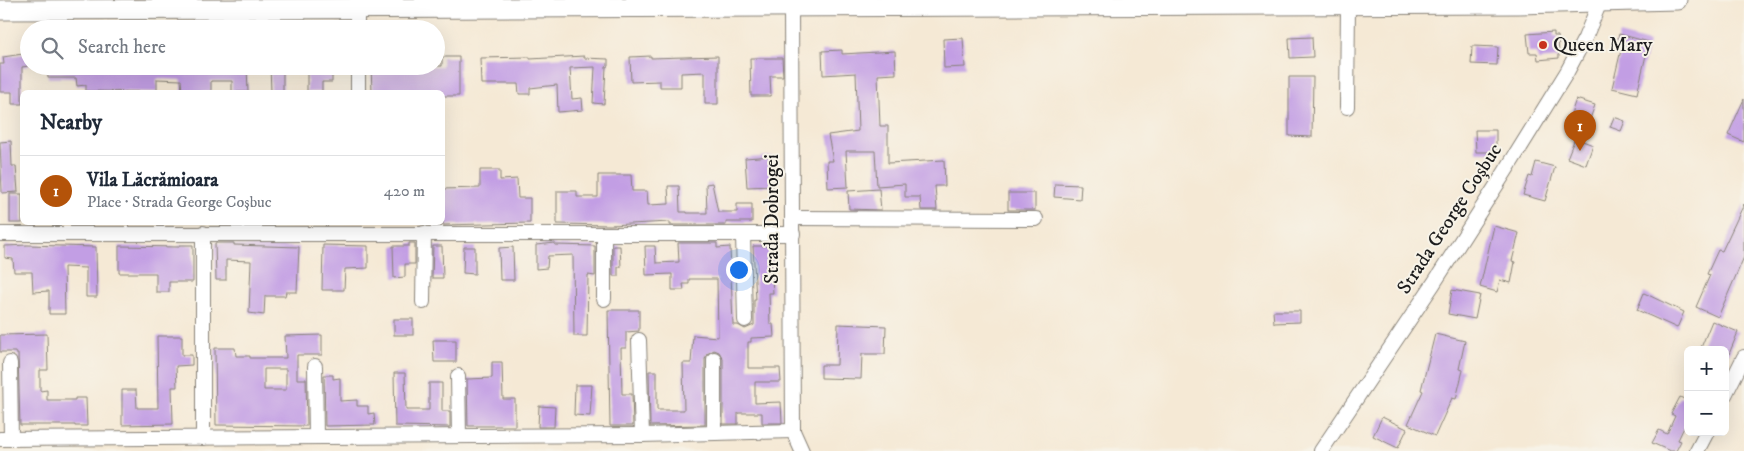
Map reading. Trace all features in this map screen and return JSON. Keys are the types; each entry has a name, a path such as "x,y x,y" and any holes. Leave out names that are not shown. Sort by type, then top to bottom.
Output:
{"main road":[{"path":"0,10 357,5 1518,4 1677,0"}],"street":[{"name":"Strada George Coșbuc","path":"1320,451 1434,283 1516,155 1586,38 1600,2"},
{"path":"1347,107 1348,4"},
{"path":"357,5 358,20"},
{"name":"Strada Dobrogei","path":"791,6 793,431 802,451"},
{"path":"358,75 358,90"},
{"path":"792,218 1036,219"},
{"path":"0,234 203,233 360,228 424,233 793,234"},
{"path":"203,233 212,442"},
{"path":"423,302 424,233"},
{"path":"604,234 604,299"},
{"path":"743,234 745,320"},
{"path":"639,340 642,435"},
{"path":"1727,391 1744,357"},
{"path":"714,359 714,433"},
{"path":"10,363 5,439 114,445 212,442 318,442 459,436 642,435 793,431"},
{"path":"315,366 318,442"},
{"path":"458,376 459,436"},
{"path":"1697,451 1705,436"}],"building":[{"name":"Queen Mary","path":"1554,32 1554,36 1558,36 1559,58 1538,60 1537,53 1529,53 1527,34"},
{"path":"1619,34 1649,42 1637,94 1612,88 1621,50 1615,48"},
{"path":"1312,37 1313,57 1290,58 1289,38"},
{"path":"963,38 965,67 944,68 943,39"},
{"path":"1472,46 1498,47 1497,65 1471,64"},
{"path":"842,50 842,54 895,51 896,74 878,75 880,126 888,126 888,163 944,160 945,186 935,186 937,210 921,210 920,197 905,197 905,184 877,186 875,151 846,151 848,187 828,188 827,161 833,161 828,135 858,131 856,73 823,75 822,51"},
{"path":"20,54 22,90 20,90 20,104 12,104 12,92 0,92 0,64 4,64 3,57"},
{"path":"584,56 584,58 608,59 604,104 593,103 595,67 570,68 572,99 582,98 583,110 558,112 557,85 530,88 530,94 519,94 518,84 481,84 480,58 530,57 530,59"},
{"path":"651,56 651,58 718,56 718,104 705,104 705,72 681,73 681,87 660,87 660,81 631,82 630,57"},
{"path":"445,57 459,57 459,96 445,96 445,90 372,90 371,75 445,75"},
{"path":"750,58 782,58 783,76 770,76 771,96 751,96"},
{"path":"48,75 247,75 248,90 232,90 232,81 211,81 211,90 182,90 181,80 157,79 157,90 86,90 86,85 77,86 76,78 48,78"},
{"path":"270,75 283,75 283,90 271,90"},
{"path":"307,75 335,75 332,76 332,82 322,82 322,90 307,90"},
{"path":"1289,77 1313,77 1312,137 1289,136"},
{"path":"1576,99 1595,105 1590,119 1571,114"},
{"path":"1744,99 1744,142 1728,135"},
{"path":"1614,117 1625,121 1621,131 1610,127"},
{"path":"1475,130 1496,130 1496,152 1476,152"},
{"path":"1575,138 1593,145 1586,165 1567,158"},
{"path":"11,141 12,166 16,166 18,192 2,193 0,142"},
{"path":"772,156 774,186 747,187 745,158"},
{"path":"1536,162 1555,167 1545,201 1523,195 1529,176 1532,177"},
{"path":"480,170 500,170 500,180 517,179 518,198 530,198 530,223 445,225 445,189 480,188"},
{"path":"598,175 631,175 632,191 647,191 648,205 669,204 668,186 679,186 680,212 687,213 707,213 706,184 712,183 718,212 737,212 737,204 752,204 752,222 726,222 726,225 670,225 670,222 610,225 557,224 557,191 577,191 577,197 598,197"},
{"path":"1055,184 1081,185 1080,199 1054,197"},
{"path":"879,189 881,210 849,209 848,191"},
{"path":"1008,193 1035,193 1035,210 1008,210"},
{"path":"10,194 20,194 20,223 10,223"},
{"path":"1744,204 1744,257 1718,317 1696,307 1710,275 1707,274 1718,250 1722,251"},
{"path":"1494,226 1519,233 1512,261 1515,262 1511,283 1500,280 1497,292 1480,287"},
{"path":"215,243 299,247 297,292 286,292 285,296 265,296 264,315 249,313 251,261 226,260 226,280 216,280"},
{"path":"409,243 415,243 415,264 405,264 405,277 394,278 393,246 409,246"},
{"path":"555,243 555,245 595,246 595,276 588,275 587,336 574,336 573,255 548,256 547,268 536,269 536,245"},
{"path":"678,243 717,243 717,248 730,247 733,325 738,325 745,329 754,325 754,300 756,300 753,246 775,246 775,261 771,261 773,293 769,293 770,324 773,324 774,337 751,338 751,342 748,342 748,368 780,368 781,382 755,382 755,403 781,402 782,423 762,423 762,413 738,413 738,424 723,424 723,359 719,352 714,350 707,354 705,359 705,425 650,426 649,371 657,371 657,410 684,410 683,363 691,363 693,335 718,337 717,279 689,279 689,284 683,284 684,290 672,290 672,274 646,275 645,246 655,246 656,263 679,262"},
{"path":"179,245 193,245 193,282 169,282 169,292 156,292 156,273 119,273 119,246 179,247"},
{"path":"323,245 368,246 368,268 345,269 344,290 322,290"},
{"path":"5,246 96,247 97,297 86,297 86,268 64,267 65,314 49,314 49,291 33,292 32,272 14,272 13,259 5,258"},
{"path":"433,246 442,246 443,278 432,278"},
{"path":"613,246 620,246 621,267 618,267 618,276 613,276"},
{"path":"464,247 475,247 475,274 463,273"},
{"path":"513,247 514,280 500,280 499,248"},
{"path":"1452,290 1480,295 1475,319 1448,314"},
{"path":"1644,293 1684,312 1677,328 1637,310"},
{"path":"608,310 639,310 639,331 626,332 626,348 621,348 622,394 632,394 633,426 610,426"},
{"path":"1273,311 1300,311 1300,322 1274,323"},
{"path":"394,319 413,319 413,335 394,335"},
{"path":"1712,321 1738,332 1729,354 1729,346 1702,346"},
{"path":"838,324 886,326 885,354 862,354 861,379 821,378 821,365 837,365"},
{"path":"47,334 48,370 40,370 40,391 47,390 47,400 86,398 87,426 20,425 18,354 15,352 0,352 0,335"},
{"path":"1435,334 1465,341 1459,369 1463,370 1456,399 1452,398 1435,436 1408,424 1423,391 1421,390"},
{"path":"322,335 322,355 297,355 297,379 306,379 307,426 216,425 215,348 235,348 236,356 250,356 250,358 286,358 285,336","holes":["264,369 286,369 286,390 264,390"]},
{"path":"157,336 182,336 182,355 192,355 192,365 176,366 177,387 172,387 173,424 122,425 122,390 136,390 137,408 158,408"},
{"path":"433,340 456,340 456,362 434,362"},
{"path":"492,362 502,362 503,399 515,399 515,426 468,426 467,379 492,378"},
{"path":"394,373 405,373 406,410 429,410 429,383 442,383 442,411 450,411 450,427 395,426"},
{"path":"324,375 333,375 333,379 340,378 340,401 357,400 357,406 368,406 368,414 374,413 375,425 325,426"},
{"path":"575,385 592,385 590,416 574,415"},
{"path":"1680,397 1684,399 1684,427 1678,440 1681,441 1676,451 1670,451 1652,443 1659,430 1667,434 1675,416 1671,414"},
{"path":"539,406 555,407 554,427 538,427"},
{"path":"1382,417 1407,429 1398,448 1373,436"}],"place":[{"name":"Queen Mary","path":"1543,45"},
{"name":"Vila Lăcrămioara","path":"1580,151"}]}
